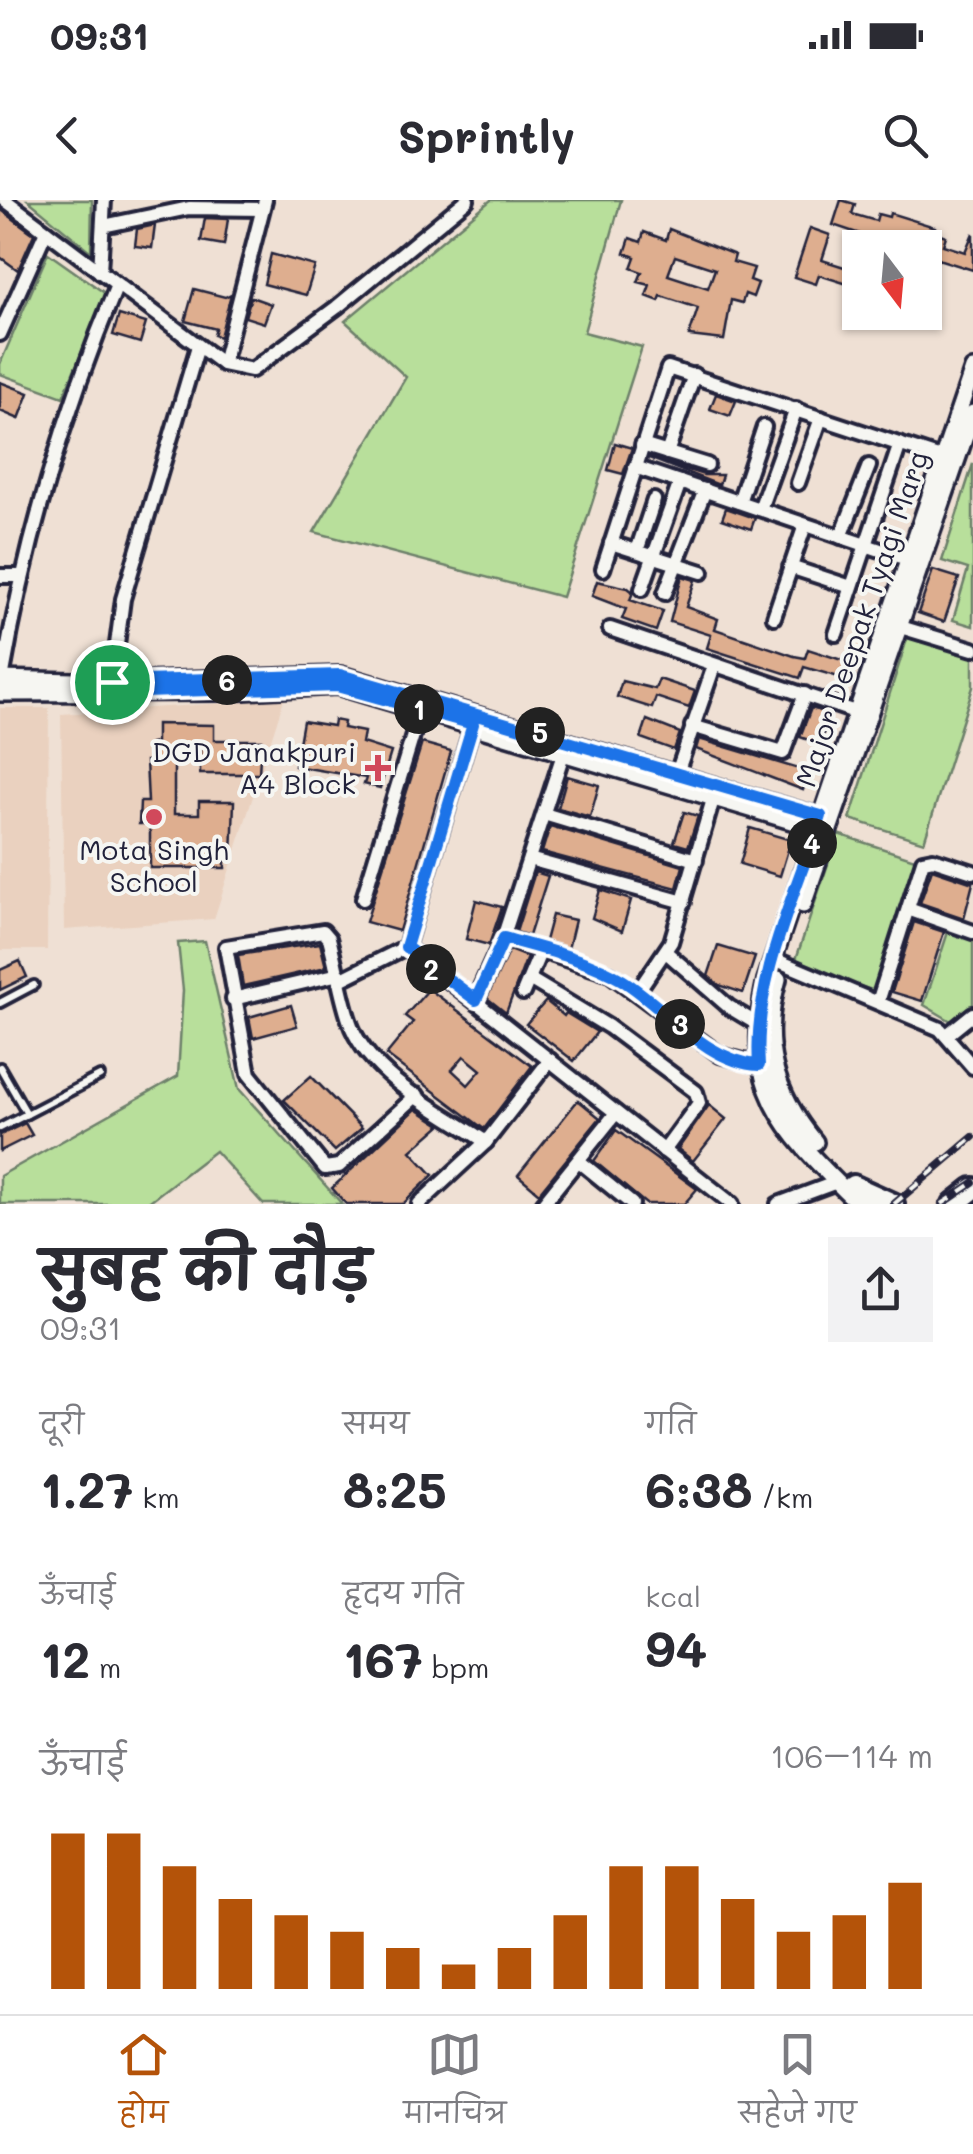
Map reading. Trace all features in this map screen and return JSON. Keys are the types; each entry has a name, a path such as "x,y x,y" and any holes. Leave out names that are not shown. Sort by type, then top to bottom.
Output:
{"main road":[{"path":"954,1204 973,1189"},
{"path":"850,1191 893,1204"}],"street":[{"path":"100,272 104,200"},
{"path":"436,200 450,212"},
{"path":"9,201 223,364 252,370 266,364 468,200"},
{"path":"103,226 173,205 264,204 223,364"},
{"path":"0,334 46,231"},
{"path":"117,285 61,432 20,576 1,683 111,688 337,686 473,724 677,773 825,824"},
{"path":"111,688 124,599 144,520 198,346"},
{"path":"602,568 666,372 672,368 944,459"},
{"name":"Major Deepak Tyagi Marg","path":"825,824 854,712 893,625 906,560 973,369"},
{"path":"667,453 694,375"},
{"path":"760,509 796,409"},
{"name":"Major Deepak Tyagi Marg","path":"869,1204 850,1191 771,1106 759,1065 759,1025 893,625 973,412"},
{"path":"798,483 821,418"},
{"path":"739,502 764,427"},
{"path":"836,634 900,444"},
{"path":"642,445 707,465"},
{"path":"841,537 869,466"},
{"path":"635,467 906,560"},
{"path":"642,589 680,482"},
{"path":"666,593 704,490"},
{"path":"627,492 672,506"},
{"path":"637,551 654,500"},
{"path":"774,616 804,524"},
{"path":"611,543 702,572"},
{"path":"790,568 852,587"},
{"path":"0,576 20,576"},
{"path":"893,625 973,649"},
{"path":"610,629 714,666 724,664 854,712"},
{"path":"677,773 714,666"},
{"path":"111,688 340,675 714,796 825,824"},
{"path":"692,726 783,753 805,694"},
{"path":"364,899 421,709"},
{"path":"233,999 340,977 406,947 473,724"},
{"path":"476,1000 504,938 565,746"},
{"path":"638,991 666,952 714,796"},
{"path":"544,814 696,860"},
{"path":"529,859 684,902"},
{"path":"878,1002 923,861 933,859 973,872"},
{"path":"908,909 973,932"},
{"path":"416,1095 339,1166 326,1168 249,1074 224,954 231,942 323,930 340,977 350,1024 360,1042 416,1095 486,1142"},
{"path":"504,938 610,974 720,1054 759,1065"},
{"path":"406,947 732,1204"},
{"path":"524,994 541,950"},
{"path":"666,952 728,1007 759,1025"},
{"path":"778,960 947,1035 973,1067"},
{"name":"Major Deepak Tyagi Marg","path":"778,960 770,1033 778,1087 850,1191"},
{"path":"531,980 623,1037 696,1092 700,1103 664,1151"},
{"path":"947,1035 973,1014"},
{"path":"419,1204 486,1142 550,1060"},
{"path":"543,1204 616,1114"},
{"path":"579,1161 632,1204"},
{"path":"778,1204 850,1191"}],"lane":[{"path":"0,1004 34,985"},
{"path":"0,1068 27,1114"},
{"path":"0,1128 100,1076"}],"shaded area":[{"name":"Mota Singh School","path":"284,699 214,919 64,930 61,714"},
{"path":"0,708 49,708 47,950 0,950"}],"green space":[{"path":"28,200 92,200 91,252"},
{"path":"491,200 621,200 584,332 642,347 562,597 314,532 406,377 345,321"},
{"path":"48,253 106,294 63,397 0,374 0,364"},
{"path":"973,464 973,626 953,620 968,569 942,561"},
{"path":"908,636 973,656 973,687 924,842 850,819"},
{"path":"838,834 921,861 878,992 794,965"},
{"path":"949,929 973,939 973,1008 956,1024 924,1005"},
{"path":"205,941 239,1089 342,1204 263,1204 215,1151 146,1204 0,1204 0,1176 178,1076 183,990 178,943"}],"building":[{"path":"841,200 855,204 852,214 876,221 878,214 889,217 890,213 935,227 848,230 833,225"},
{"path":"0,209 34,234 18,270 0,257"},
{"path":"205,218 228,219 224,245 201,241"},
{"path":"155,225 152,248 135,246 137,229"},
{"path":"810,228 830,235 822,260 842,266 842,282 819,275 816,284 794,277"},
{"path":"669,229 735,255 733,262 754,268 750,280 758,283 753,297 745,294 742,303 731,300 724,340 689,336 698,308 661,296 659,301 646,296 650,285 638,282 642,272 631,268 635,257 625,253 630,238 641,242 644,232 666,240","holes":["675,256 715,269 708,288 668,275"]},
{"path":"973,233 973,270 942,260 942,235 946,236 943,245 965,252"},
{"path":"271,254 315,266 306,295 264,284"},
{"path":"194,289 225,297 231,294 220,337 214,335 216,329 185,321"},
{"path":"251,297 271,304 264,323 245,317"},
{"path":"119,315 146,323 140,343 113,335"},
{"path":"0,382 29,393 19,419 0,411"},
{"path":"716,394 736,401 730,416 710,409"},
{"path":"615,443 632,448 623,474 608,470"},
{"path":"649,458 704,475 722,475 719,485"},
{"path":"726,508 755,518 751,529 722,519"},
{"path":"933,570 959,578 944,622 918,613"},
{"path":"682,576 695,580 686,607 718,619 715,629 794,656 805,658 808,649 848,662 842,678 804,667 800,678 707,648 711,635 670,622"},
{"path":"597,581 628,588 633,592 630,600 663,611 656,631 622,619 626,609 592,596"},
{"path":"659,679 695,691 689,708 656,697 652,708 617,697 622,681 655,689"},
{"path":"811,708 831,714 820,744 800,737"},
{"path":"334,720 344,722 343,728 364,732 362,743 391,752 380,788 364,784 366,778 295,766 303,721 333,726"},
{"path":"647,720 680,733 674,750 641,738"},
{"path":"156,724 214,725 214,740 261,740 259,774 200,774 200,746 174,745 174,814 199,814 199,801 234,801 232,857 225,857 225,868 150,868 150,824 139,824 140,802 148,802 146,761 150,761 150,744 156,743"},
{"path":"699,739 809,772 803,790 696,749"},
{"path":"422,743 451,751 399,931 366,922"},
{"path":"567,776 599,785 590,817 558,808"},
{"path":"684,812 698,816 688,847 674,843"},
{"path":"550,826 683,866 677,888 542,852"},
{"path":"750,828 791,840 780,876 740,864"},
{"path":"932,869 973,883 964,918 920,903"},
{"path":"535,872 548,876 529,936 516,932"},
{"path":"600,890 631,900 622,931 592,918"},
{"path":"476,900 502,907 489,945 466,939"},
{"path":"552,915 575,920 568,949 545,941"},
{"path":"914,922 944,932 922,1001 892,992"},
{"path":"320,943 326,967 243,986 238,955"},
{"path":"718,946 755,957 743,993 719,985 708,976"},
{"path":"509,950 527,957 506,1013 487,998"},
{"path":"20,961 27,977 0,990 0,970"},
{"path":"429,989 532,1066 484,1129 386,1055 413,1022 405,1016","holes":["464,1056 481,1070 468,1085 452,1070"]},
{"path":"546,1001 564,1016 566,1013 597,1032 574,1061 526,1024"},
{"path":"291,1005 297,1026 253,1038 249,1017"},
{"path":"311,1076 362,1128 335,1151 284,1100"},
{"path":"578,1100 600,1118 539,1193 518,1175"},
{"path":"709,1105 726,1119 693,1161 678,1149"},
{"path":"416,1109 441,1125 411,1151 433,1175 403,1204 346,1204 332,1188"},
{"path":"25,1123 32,1135 0,1151 0,1135"},
{"path":"616,1130 697,1189 684,1204 646,1204 594,1161"}],"railway":[{"path":"894,1204 973,1137"},
{"path":"942,1204 973,1183"}],"place":[{"name":"DGD Janakpuri A4 Block","path":"378,768"},
{"name":"Mota Singh School","path":"154,817"}],"route":[{"path":"340,675 821,816 766,980 759,1025 759,1065 740,1063 720,1054 638,991 588,965 504,938 476,1000 406,947 473,724 337,686 111,693 112,682 340,675"}]}
